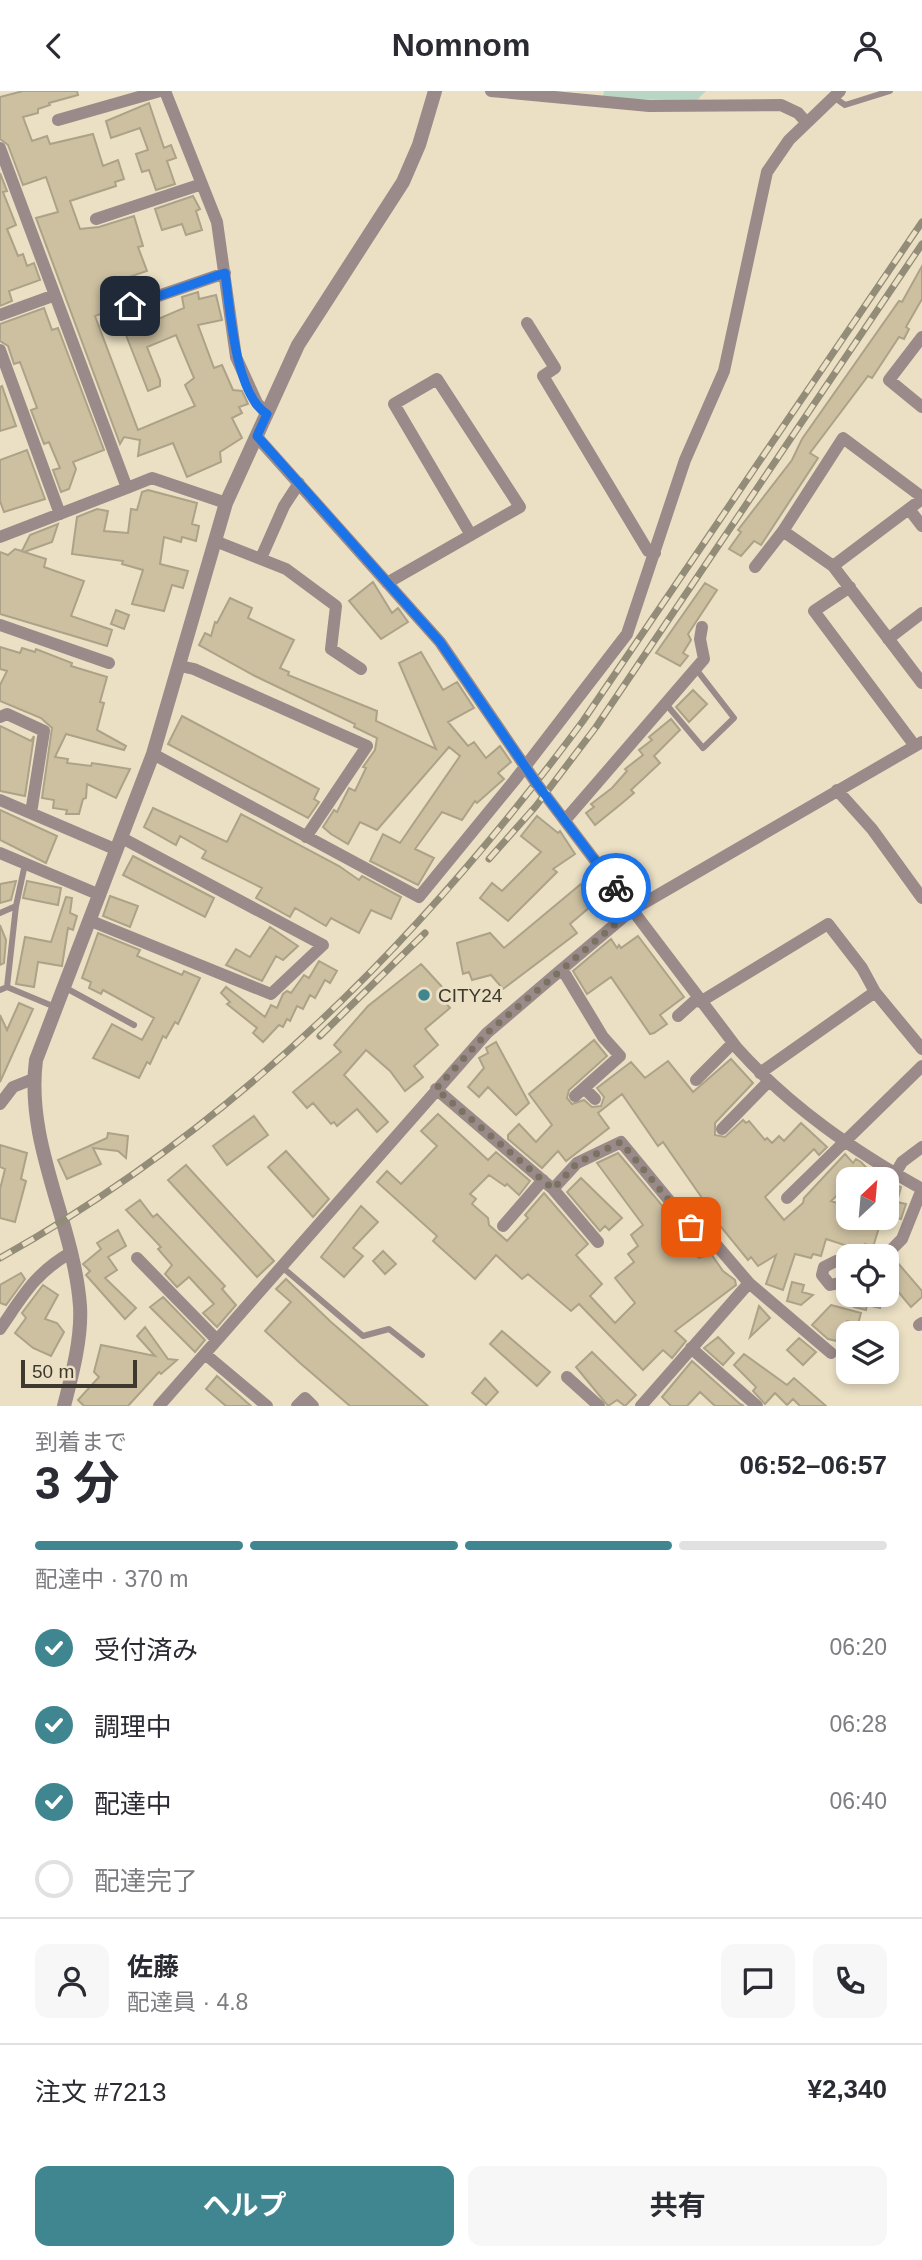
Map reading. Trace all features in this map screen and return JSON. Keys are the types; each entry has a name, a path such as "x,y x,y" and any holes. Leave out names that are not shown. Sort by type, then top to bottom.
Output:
{"street":[{"path":"58,120 160,91"},
{"path":"165,91 217,222 236,357 257,403 267,414"},
{"path":"64,1406 73,1371 80,1307 71,1253 53,1194 35,1109 33,1079 36,1060 153,754 226,503 298,345 403,182 419,145 435,91"},
{"path":"491,91 649,106 781,105 798,113 806,122"},
{"path":"153,754 418,897 526,766 627,634 685,460 724,371 767,172 806,122 837,94"},
{"path":"0,148 127,488"},
{"path":"96,219 202,184"},
{"path":"130,306 225,273"},
{"path":"0,315 55,295"},
{"path":"527,323 555,368 543,376 648,551 655,553"},
{"path":"922,337 889,380 922,407"},
{"path":"0,350 60,514"},
{"path":"387,583 471,535 520,507 437,379 394,404 471,535"},
{"path":"257,436 440,642 526,766 733,1043 764,1077 842,1141 884,1167"},
{"path":"755,567 783,531 843,438 922,498 834,566"},
{"path":"0,536 152,478 226,503"},
{"path":"261,558 299,483"},
{"path":"909,509 922,526"},
{"path":"783,531 834,566 922,683"},
{"path":"215,541 286,569 336,606 331,649 361,669"},
{"path":"159,1406 487,1033 632,910 918,744 814,611 850,587"},
{"path":"888,639 922,613"},
{"path":"0,625 109,663"},
{"path":"566,819 704,659 700,639 702,627"},
{"path":"180,666 194,669 367,746 306,837"},
{"path":"0,717 7,714 44,731 31,813"},
{"path":"837,790 872,829 922,898"},
{"path":"0,800 120,844 323,945 271,994 91,921"},
{"path":"0,853 100,895"},
{"path":"678,1016 699,1000 828,924 862,968 875,992 922,1048"},
{"path":"562,969 603,1037 620,1056 580,1092 595,1099"},
{"path":"722,1129 764,1077 875,992"},
{"path":"696,1080 733,1043"},
{"path":"787,1198 842,1141 922,1066"},
{"path":"0,1103 13,1087 33,1079"},
{"path":"436,1089 548,1184 598,1242"},
{"path":"503,1226 548,1184 577,1163 621,1142 691,1227 713,1241 749,1283 831,1353"},
{"path":"899,1167 922,1147"},
{"path":"897,1244 902,1239 922,1189 900,1177"},
{"path":"0,1329 46,1267 71,1253"},
{"path":"137,1258 217,1340"},
{"path":"836,1261 824,1267 822,1275 830,1285 836,1284"},
{"path":"648,1403 691,1347 749,1283"},
{"path":"691,1347 757,1406"},
{"path":"205,1354 267,1406"},
{"path":"567,1377 599,1406"},
{"path":"297,1406 304,1398 313,1406"}],"lane":[{"path":"837,94 845,105 890,91"},
{"path":"666,704 703,748 734,718 696,669"},
{"path":"25,864 3,989 55,1007"},
{"path":"0,913 16,906"},
{"path":"64,987 134,1025"},
{"path":"282,1267 363,1336 389,1329 422,1355"}],"green space":[{"path":"604,91 706,91 696,101 603,98"}],"building":[{"path":"23,91 77,91 78,95 49,103 50,105 38,109 38,113 23,117 32,141 47,136 50,144 93,134 103,166 118,160 124,179 115,182 116,186 70,201 80,229 99,227 134,216 143,246 138,247 147,271 106,285 114,309 95,316 138,430 195,406 185,385 194,378 176,335 147,347 160,380 160,386 148,391 124,330 135,329 184,308 182,297 198,292 199,299 216,295 222,320 198,325 214,368 222,365 233,390 242,391 248,404 239,407 242,413 232,418 242,438 220,452 221,462 187,477 173,443 138,456 140,440 124,437 120,444 36,218 58,212 46,177 23,185 8,145 0,139 0,97"},
{"path":"149,103 164,148 171,145 176,158 167,161 175,184 156,190 149,170 142,172 136,154 148,150 140,128 111,138 106,121"},
{"path":"0,173 7,191 3,192 16,225 7,229 18,256 23,254 27,266 34,263 40,280 9,291 12,301 0,306"},
{"path":"193,196 200,209 196,211 202,230 186,235 182,224 162,230 155,209"},
{"path":"922,266 922,299 906,327 909,329 904,339 899,337 872,378 868,376 810,453 818,458 761,545 754,541 741,556 729,549 741,532 738,530 792,460 802,439 899,301 902,302"},
{"path":"44,308 52,330 58,328 104,450 73,462 76,469 69,489 61,492 53,470 60,468 49,442 44,444 31,410 37,408 20,362 14,364 8,346 0,341 0,324"},
{"path":"2,386 16,426 0,431 0,387"},
{"path":"27,450 45,499 4,512 0,501 0,460"},
{"path":"148,490 197,503 192,524 199,526 196,541 182,537 181,542 164,537 160,564 188,571 183,588 172,585 164,611 132,604 143,570 122,564 123,561 72,554 77,517 97,509 108,511 104,531 128,533 131,509 137,510 142,492"},
{"path":"58,524 52,542 24,552 46,559 44,567 84,581 71,616 112,630 107,646 0,614 0,552 8,555 15,549 22,551 30,535"},
{"path":"373,582 392,613 398,608 408,622 381,639 349,601"},
{"path":"705,583 717,590 688,634 691,640 683,653 688,656 680,666 656,653"},
{"path":"230,598 252,608 248,618 294,640 280,668 289,672 288,675 377,711 376,721 436,749 399,663 421,652 443,690 457,682 474,708 448,722 468,746 474,742 486,758 500,746 511,762 498,773 504,779 477,803 475,801 462,820 442,812 415,849 434,858 418,885 370,861 383,834 400,843 460,756 449,747 377,830 360,822 348,844 331,834 323,827 334,810 337,812 349,788 355,791 366,768 363,767 375,750 377,738 354,727 355,724 255,676 199,645 205,633 211,636 215,622 217,623"},
{"path":"116,610 129,615 124,629 111,624"},
{"path":"0,647 20,653 22,648 35,652 36,649 72,663 71,666 107,677 100,702 104,703 97,730 126,746 124,750 66,734 55,757 68,759 67,763 91,766 92,763 130,769 116,798 87,784 86,798 83,799 79,814 66,814 67,810 53,808 54,800 42,798 52,728 41,718 0,701 0,685 7,671 0,669"},
{"path":"693,690 707,704 689,722 676,707"},
{"path":"182,716 319,789 314,799 319,802 308,818 168,744"},
{"path":"671,719 680,730 654,756 660,763 631,790 634,793 595,825 586,813 594,807 591,804 612,788 627,771 625,769 643,755 639,750 652,740 649,737"},
{"path":"0,726 31,741 34,736 25,796 0,791"},
{"path":"153,808 227,842 241,814 339,866 359,880 362,876 401,897 391,919 371,910 359,933 331,918 326,926 295,908 290,917 256,898 262,888 202,858 206,851 180,836 176,845 144,827"},
{"path":"0,810 57,836 46,863 0,840"},
{"path":"537,816 558,833 560,831 575,854 553,869 557,872 508,921 480,898 492,883 502,891 541,852 521,836"},
{"path":"133,856 214,898 205,917 123,875"},
{"path":"16,881 11,900 0,903 0,884"},
{"path":"27,881 61,888 58,905 23,898"},
{"path":"581,884 596,902 570,924 577,933 503,989 491,975 472,980 469,972 463,974 457,943 490,933 504,948"},
{"path":"110,896 138,906 130,927 103,916"},
{"path":"66,897 72,898 70,913 77,916 73,930 68,928 62,966 38,962 34,987 16,984 25,937 51,942"},
{"path":"0,925 6,940 4,963 0,965"},
{"path":"270,927 298,946 283,960 276,956 262,981 226,965 236,949 250,957"},
{"path":"98,933 140,950 137,956 182,975 184,971 200,978 178,1024 175,1022 166,1038 163,1036 150,1064 147,1062 139,1078 93,1058 112,1024 142,1040 154,1018 103,990 101,994 89,988 91,982 82,978"},
{"path":"638,936 684,997 660,1015 667,1024 650,1034 611,977 587,994 573,971 611,939 617,948 619,945 621,948"},
{"path":"319,961 337,971 330,983 325,980 315,998 310,995 303,1009 297,1006 290,1021 287,1019 283,1027 279,1025 263,1042 253,1033 257,1028 227,1004 230,1002 221,993 226,987 265,1017 271,1005 277,1008 283,994 287,991 291,993 304,975 309,978"},
{"path":"421,964 444,989 438,994 450,1008 425,1029 438,1045 414,1066 423,1077 405,1091 390,1071 366,1050 344,1075 388,1122 377,1132 357,1109 337,1126 334,1122 331,1124 313,1103 307,1108 293,1092 341,1052 334,1045 368,1006"},
{"path":"19,1003 33,1009 0,1082 0,1015 7,1030"},
{"path":"594,1040 607,1056 569,1090 567,1098 572,1104 584,1100 592,1107 601,1106 604,1097 597,1088 631,1062 645,1078 668,1061 693,1092 731,1059 753,1083 715,1123 715,1135 725,1137 743,1120 746,1123 749,1121 765,1140 767,1138 772,1143 779,1136 784,1141 801,1123 827,1147 819,1155 814,1149 765,1197 784,1220 803,1203 804,1198 845,1154 853,1163 856,1159 861,1162 866,1167 836,1167 836,1196 831,1201 836,1203 836,1230 878,1230 874,1244 841,1244 826,1239 821,1256 813,1254 811,1258 795,1254 783,1290 766,1284 776,1255 758,1266 751,1257 748,1260 699,1200 702,1198 663,1142 658,1146 622,1094 598,1113 609,1128 566,1161 558,1151 542,1168 508,1139 508,1135 519,1124 536,1142 552,1125 529,1094"},
{"path":"496,1042 529,1103 516,1115 488,1087 479,1097 468,1087 484,1068 479,1058 488,1053 486,1048"},
{"path":"438,1114 488,1160 496,1152 530,1181 519,1195 507,1184 505,1186 489,1175 470,1194 476,1199 472,1204 488,1218 489,1225 507,1241 528,1218 525,1215 544,1193 588,1244 576,1255 602,1284 590,1296 615,1323 635,1303 615,1278 634,1262 628,1254 638,1246 631,1235 643,1225 597,1163 618,1153 671,1216 663,1222 679,1242 681,1240 699,1258 711,1254 723,1271 735,1280 736,1285 675,1331 686,1341 672,1358 663,1350 643,1370 579,1304 571,1311 528,1274 522,1279 496,1255 475,1279 433,1241 437,1236 377,1182 387,1171 401,1184 437,1146 421,1131"},
{"path":"254,1116 268,1135 227,1165 213,1146"},
{"path":"108,1133 128,1136 126,1158 118,1151 93,1148 101,1164 67,1179 58,1160 107,1138"},
{"path":"0,1145 27,1153 21,1179 26,1181 15,1222 0,1218 0,1189 5,1169 0,1167"},
{"path":"286,1151 329,1199 313,1217 268,1167"},
{"path":"186,1165 274,1261 257,1277 168,1180"},
{"path":"581,1178 622,1218 609,1230 605,1226 600,1231 567,1192"},
{"path":"140,1200 153,1217 157,1214 225,1286 222,1289 236,1305 217,1327 203,1313 214,1304 189,1277 177,1287 165,1274 172,1265 158,1249 161,1247 126,1210"},
{"path":"900,1203 906,1204 900,1219"},
{"path":"361,1206 378,1222 353,1248 363,1256 344,1277 321,1257"},
{"path":"118,1230 126,1246 108,1257 117,1270 105,1278 136,1308 125,1319 86,1275 90,1271 83,1264 101,1249 97,1243"},
{"path":"383,1251 396,1264 385,1274 373,1261"},
{"path":"899,1264 922,1291 922,1297 911,1307 899,1293"},
{"path":"21,1273 25,1279 6,1305 0,1303 0,1285"},
{"path":"286,1279 428,1406 350,1406 300,1363 265,1331 291,1302 276,1289"},
{"path":"792,1282 804,1285 802,1292 813,1295 801,1305 787,1301"},
{"path":"43,1285 58,1295 45,1319 57,1323 64,1332 51,1356 33,1348 15,1333 26,1318 22,1313"},
{"path":"163,1297 205,1340 195,1352 150,1307"},
{"path":"831,1305 861,1313 859,1321 836,1321 836,1341 828,1339 812,1325"},
{"path":"759,1306 770,1318 750,1337"},
{"path":"145,1327 168,1359 177,1360 161,1374 159,1372 128,1406 84,1406 78,1400 99,1377 94,1372 101,1345 155,1356 137,1336"},
{"path":"502,1331 550,1372 537,1386 490,1344"},
{"path":"718,1337 734,1353 723,1365 704,1348"},
{"path":"799,1338 816,1352 803,1365 787,1350"},
{"path":"592,1352 636,1395 625,1406 617,1400 608,1406 576,1367"},
{"path":"744,1354 787,1385 794,1378 826,1406 800,1406 793,1399 787,1405 775,1393 765,1404 753,1391 756,1387 734,1365"},
{"path":"692,1361 744,1406 715,1406 700,1392 687,1406 671,1406 662,1397"},
{"path":"217,1376 251,1406 226,1406 206,1389"},
{"path":"485,1378 498,1392 486,1405 472,1393"}],"railway":[{"path":"0,1258 87,1205 169,1148 247,1087 320,1021 390,951 457,878 583,721 922,222"},
{"path":"489,859 536,806 596,727 922,244"},
{"path":"320,1036 425,933"}],"way so far":[{"path":"616,888 632,910 487,1033 436,1089 512,1151 553,1189 577,1163 621,1142 691,1227"}],"place":[{"name":"CITY24","path":"424,995"}],"route":[{"path":"130,306 225,273 236,357 257,403 267,414 257,436 440,642 537,784 616,888"}]}
